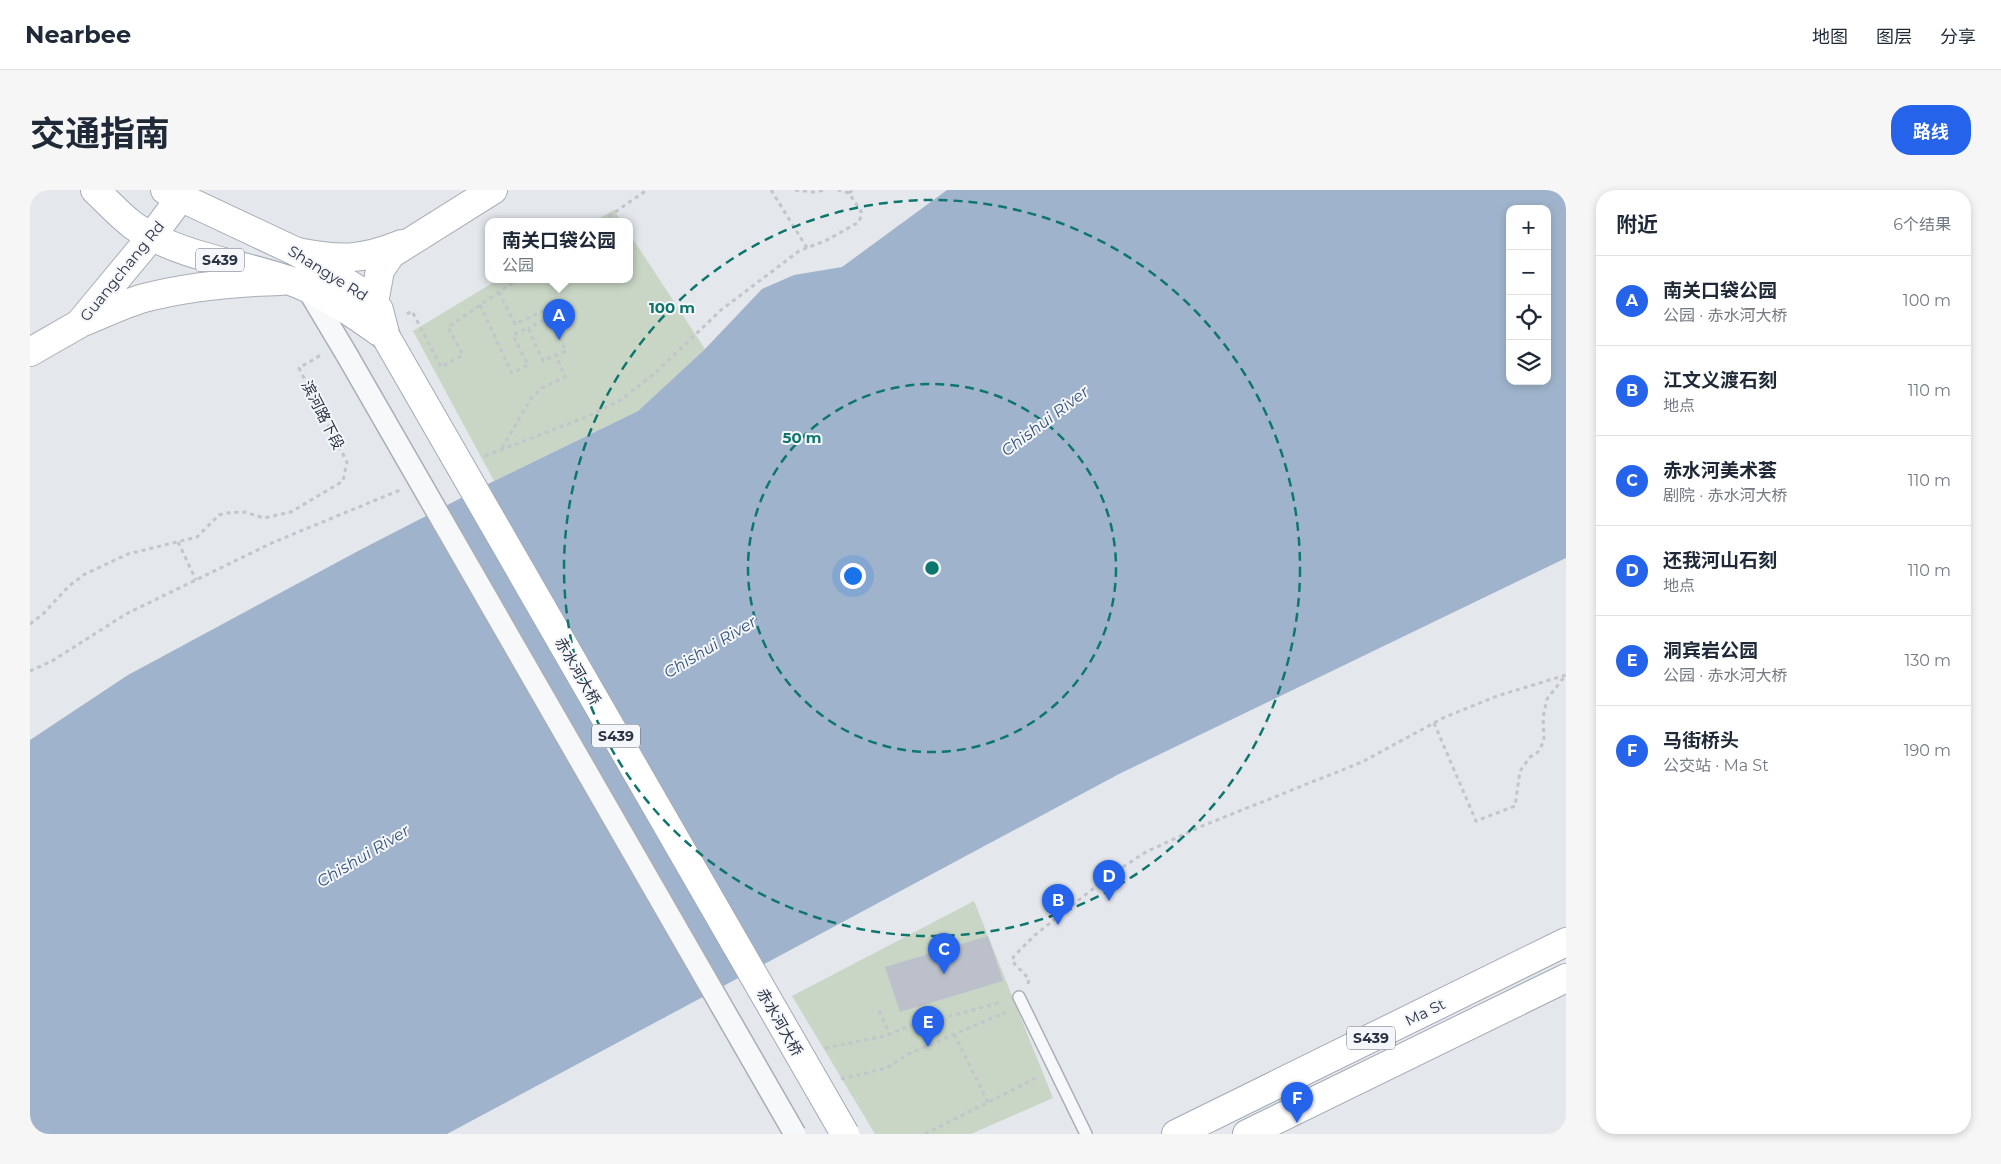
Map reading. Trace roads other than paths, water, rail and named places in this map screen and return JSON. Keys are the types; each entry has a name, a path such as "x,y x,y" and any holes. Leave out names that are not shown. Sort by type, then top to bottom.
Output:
{"main road":[{"name":"Shangye Rd","path":"95,190 125,219 152,236 207,257 298,284 337,304 382,322"},
{"path":"382,322 378,278 384,262 412,240 493,190"},
{"name":"Shangye Rd","path":"173,194 296,252 382,322"},
{"name":"Guangchang Rd","path":"30,352 79,324 152,236 173,194"},
{"path":"296,252 332,259 354,258 388,250 412,240"},
{"path":"79,324 142,299 194,287 219,283 298,284"},
{"name":"赤水河大桥","path":"382,322 845,1134"},
{"name":"Ma St","path":"1176,1134 1566,942"},
{"name":"Ma St","path":"1247,1134 1566,978"}],"street":[{"path":"298,284 344,350 795,1134"}],"lane":[{"path":"1021,1000 1086,1134"}],"water":[{"name":"Chishui River","path":"947,190 1566,190 1566,558 1119,774 447,1134 30,1134 30,740 128,675 360,550 494,481 638,411 705,349 762,289 794,275 842,267"}],"place":[{"name":"南关口袋公园","path":"559,340"},
{"name":"还我河山石刻","path":"1109,901"},
{"name":"江文义渡石刻","path":"1058,925"},
{"name":"赤水河美术荟","path":"944,974"},
{"name":"洞宾岩公园","path":"928,1047"},
{"name":"马街桥头","path":"1297,1123"}]}
